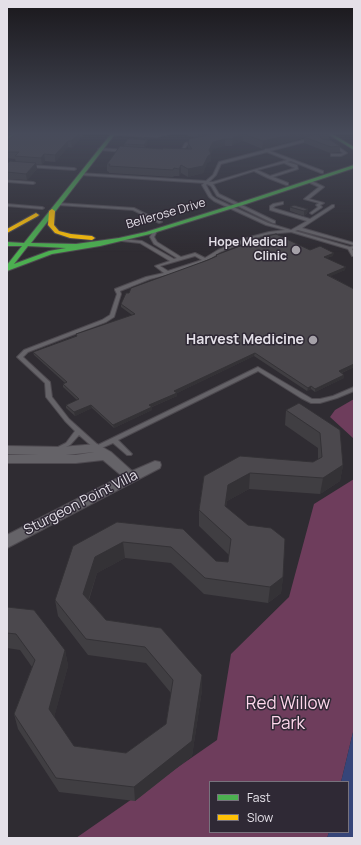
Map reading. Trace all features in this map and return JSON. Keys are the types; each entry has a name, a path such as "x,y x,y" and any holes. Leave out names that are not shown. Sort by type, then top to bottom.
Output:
{"main road":[{"path":"66,178 74,173"},
{"path":"7,269 55,207 76,173"},
{"name":"Bellerose Drive","path":"10,243 68,240 119,240 155,231 318,173"},
{"name":"Bellerose Drive","path":"97,241 160,222 231,205 335,173"},
{"path":"55,207 51,225 56,232 97,241"},
{"path":"7,231 42,208"},
{"path":"10,243 42,208"},
{"path":"7,269 51,252 97,241"}],"street":[{"path":"7,450 102,452 131,476"},
{"path":"7,459 76,459 102,452"},
{"name":"Sturgeon Point Villa","path":"7,542 131,476 155,465"}],"lane":[{"path":"94,173 208,183 242,173"},
{"path":"215,173 208,183 204,185 211,197 270,220 353,246"},
{"path":"261,173 287,184"},
{"path":"269,177 280,173"},
{"path":"8,182 33,183"},
{"path":"311,182 322,187 306,198 322,203 318,205 320,208 312,213"},
{"path":"208,183 212,185 218,195 231,205 267,224 353,246"},
{"path":"282,203 270,207 271,209 311,221"},
{"path":"7,206 42,208"},
{"path":"333,206 311,221 292,231 268,233 247,240 219,251 205,260 168,273 148,278 118,290 119,294 112,316 104,321 26,352 20,357 48,383 49,397 67,420 102,452 114,440 258,369 311,401 320,401 335,397 354,389"},
{"path":"55,207 134,209 160,222"},
{"path":"155,231 152,237 155,243 180,258"},
{"path":"119,240 140,242 172,260"},
{"path":"353,246 354,255"},
{"path":"168,273 157,266 172,260 195,254 205,260"},
{"path":"53,451 68,444 79,431"},
{"path":"114,440 128,454"}],"green space":[{"path":"354,399 354,452 353,438 330,417 335,410"},
{"name":"Red Willow Park","path":"354,479 354,728 341,781 209,781 209,833 329,833 327,838 76,838 217,740 231,654 289,597 314,504"}],"water":[{"path":"354,728 354,838 327,838 329,833 349,833 349,781 341,781"}],"building":[{"path":"294,205 308,209 304,211 290,207"},
{"path":"276,234 310,250 320,246 334,253 324,257 346,267 327,275 354,289 354,364 339,371 344,375 315,389 311,386 308,388 255,353 174,391 177,393 149,405 152,407 113,425 91,405 74,412 66,405 79,399 63,384 67,382 33,352 77,336 76,334 135,314 121,304 126,293 129,293 131,288 208,260 217,256 216,255 243,245 242,244"},
{"path":"299,403 340,430 343,465 323,478 250,473 228,485 225,506 248,525 271,528 285,539 283,577 270,587 205,578 171,547 123,542 95,557 83,594 106,620 161,628 202,675 192,741 134,787 56,778 14,714 35,660 16,634 7,633 7,607 34,610 65,650 49,709 74,746 126,753 166,724 173,680 145,647 86,639 55,600 73,546 117,522 183,529 216,561 228,562 231,539 199,510 204,476 240,456 313,462 322,457 320,433 286,410"}],"traffic: fast":[{"path":"7,269 82,173"},
{"path":"7,244 76,246 119,240 148,233 244,203 332,173"},
{"path":"8,269 51,252 100,244"}],"traffic: slow":[{"path":"52,211 51,225 57,232 70,236 92,238"},
{"path":"7,231 36,215"}],"place":[{"name":"Hope Medical Clinic","path":"296,250"},
{"name":"Harvest Medicine","path":"313,340"}]}
